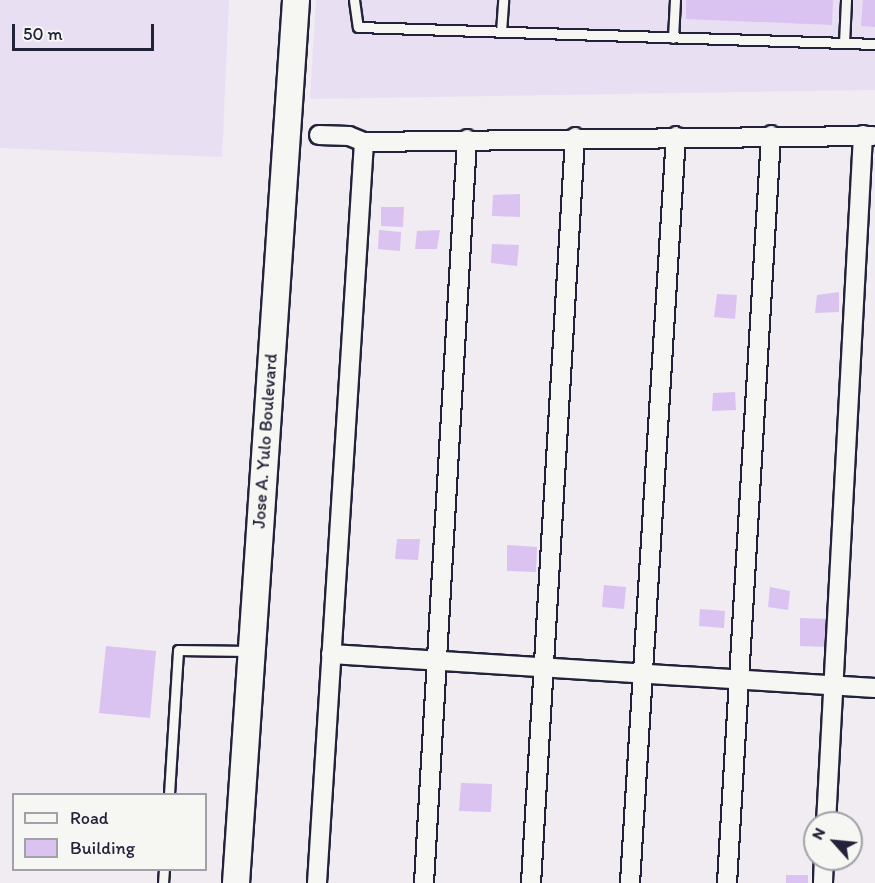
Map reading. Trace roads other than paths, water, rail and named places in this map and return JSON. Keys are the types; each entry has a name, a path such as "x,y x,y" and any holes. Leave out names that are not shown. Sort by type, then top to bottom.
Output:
{"main road":[{"name":"Jose A. Yulo Boulevard","path":"236,883 296,0"}],"street":[{"path":"319,135 343,135 364,142 575,137 869,135 827,811"},
{"path":"727,883 771,135"},
{"path":"630,883 676,136"},
{"path":"531,883 541,667 575,137"},
{"path":"424,883 467,139"},
{"path":"317,883 364,142"},
{"path":"331,654 875,688"}],"lane":[{"path":"354,0 358,27 875,44"},
{"path":"501,32 503,0"},
{"path":"673,38 675,0"},
{"path":"844,43 846,0"},
{"path":"169,793 178,650 251,651"}]}
